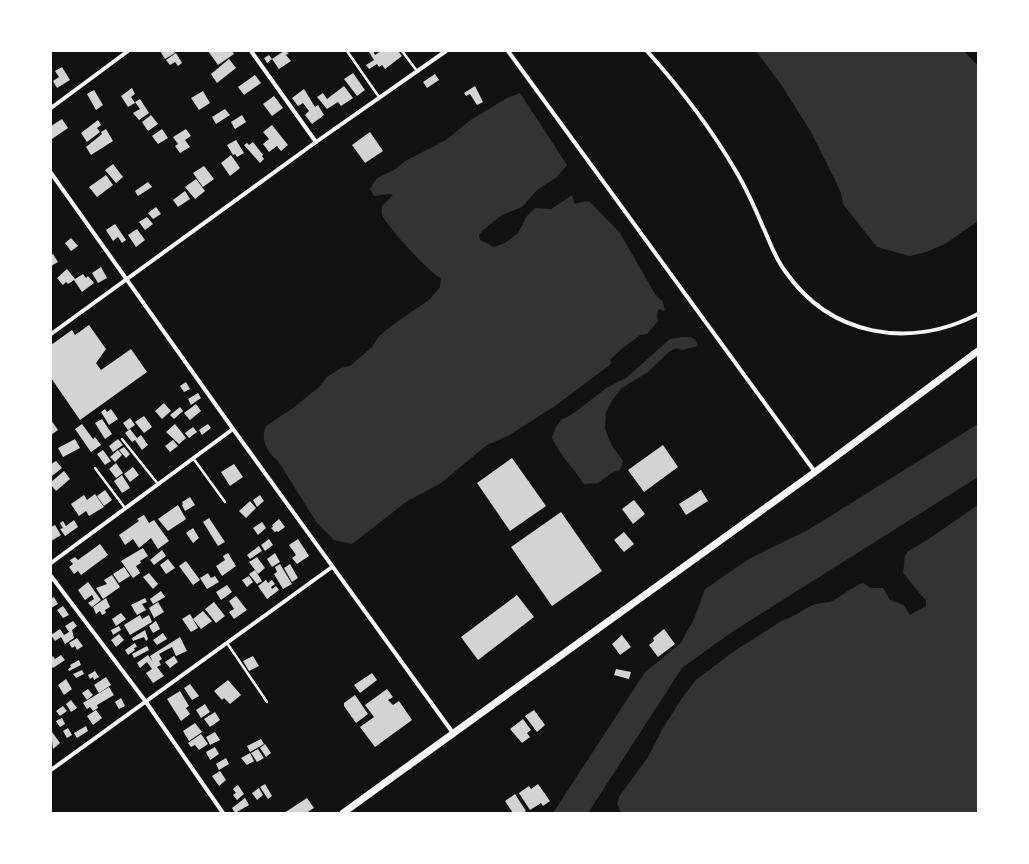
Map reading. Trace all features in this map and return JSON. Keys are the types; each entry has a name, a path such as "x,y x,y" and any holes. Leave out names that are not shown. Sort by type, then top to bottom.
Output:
{"street":[{"path":"51,108 128,51"},
{"path":"251,51 316,142"},
{"path":"51,334 128,280 316,142 446,51"},
{"path":"508,51 815,472"},
{"path":"647,51 680,88 717,140 752,202 784,270 799,289 815,304 848,323 866,329 889,333 909,334 926,332 957,324 978,314"},
{"path":"51,173 332,567 453,733"},
{"path":"343,813 815,472 978,351"},
{"path":"51,563 233,429"},
{"path":"51,770 332,567"},
{"path":"51,576 146,702 223,813"}],"lane":[{"path":"347,51 380,97"},
{"path":"402,51 416,72"},
{"path":"122,439 158,484"},
{"path":"193,458 225,502"},
{"path":"94,468 126,508"},
{"path":"227,643 267,702"}],"shaded area":[{"path":"756,51 964,51 978,66 978,221 945,244 926,252 910,256 877,247 843,204 841,193 811,132 782,86"},
{"path":"520,93 567,165 557,177 537,190 522,207 502,215 483,230 479,235 480,240 494,247 505,243 518,233 527,216 535,208 551,209 572,195 575,204 586,201 590,202 620,233 655,294 663,302 665,311 659,309 657,315 658,321 647,334 640,335 620,350 610,360 611,364 555,406 508,436 487,445 441,483 406,502 352,544 334,540 317,523 278,461 268,450 264,441 264,431 266,426 293,408 319,387 327,377 341,368 350,366 372,347 379,336 430,299 440,287 441,278 428,268 409,249 382,215 382,206 393,195 374,196 370,189 377,178 394,170 405,161 446,140 469,121 507,98"},
{"path":"691,337 696,341 698,346 682,350 676,348 670,351 648,372 622,388 613,399 606,412 605,429 612,446 623,461 620,470 613,472 598,483 584,484 559,451 552,438 555,429 561,420 571,415 608,387 626,378 670,339"},
{"path":"978,424 978,477 732,632 682,668 588,813 553,813 645,672 680,644 694,619 705,589 749,559 808,530"},
{"path":"978,505 978,813 621,813 617,804 619,797 648,757 663,728 682,698 696,680 733,652 783,620 813,605 831,601 863,583 871,588 883,588 890,600 904,605 910,615 926,606 926,601 903,573 905,556 907,552"}],"building":[{"path":"160,51 174,51 175,53 165,59"},
{"path":"208,51 232,51 234,54 218,65"},
{"path":"284,51 289,53 286,55 291,61 279,69 272,59"},
{"path":"373,51 375,55 381,51 398,51 402,56 385,69 382,65 379,67 377,64 369,69 366,65 374,60 369,52"},
{"path":"176,53 182,63 178,66 175,62 170,65 166,60"},
{"path":"269,55 272,59 267,63 264,58"},
{"path":"229,59 236,68 217,83 211,74"},
{"path":"62,67 70,80 57,88 53,81 59,77 55,71"},
{"path":"353,73 365,90 357,96 344,79"},
{"path":"435,74 439,80 427,88 423,82"},
{"path":"255,75 261,83 244,95 238,87"},
{"path":"344,86 353,98 341,106 338,102 327,109 317,97 323,93 327,99"},
{"path":"475,86 483,102 477,105 470,94 466,96 464,93"},
{"path":"132,88 135,94 131,97 135,103 128,107 121,96"},
{"path":"304,89 315,107 318,105 324,115 312,124 305,115 309,111 303,103 298,106 292,98"},
{"path":"94,90 103,105 96,110 87,94"},
{"path":"203,91 210,103 199,110 191,98"},
{"path":"274,96 283,108 272,116 263,104"},
{"path":"140,99 149,113 139,120 133,113 140,109 135,102"},
{"path":"225,109 230,115 216,124 212,117"},
{"path":"151,115 158,124 148,131 142,122"},
{"path":"242,115 246,122 235,129 231,122"},
{"path":"62,119 68,128 52,139 51,126"},
{"path":"98,120 101,125 97,128 100,132 87,142 81,133"},
{"path":"272,125 288,145 281,151 277,146 269,152 263,144 269,139 263,132"},
{"path":"106,129 113,141 91,155 86,147"},
{"path":"162,129 168,138 158,144 152,136"},
{"path":"186,129 191,136 185,140 190,147 180,153 175,146 178,144 173,137"},
{"path":"370,132 383,151 365,163 352,145"},
{"path":"236,140 244,153 237,157 235,154 233,155 227,145"},
{"path":"253,142 263,155 262,156 264,159 260,163 244,145 247,143 249,145"},
{"path":"231,155 240,168 230,176 221,163"},
{"path":"113,164 123,177 116,183 105,170"},
{"path":"204,166 214,179 203,187 193,173"},
{"path":"106,175 113,185 97,197 89,187"},
{"path":"196,179 205,191 195,199 185,187"},
{"path":"148,182 152,187 138,196 135,191"},
{"path":"185,191 190,199 178,207 173,200"},
{"path":"156,207 161,214 153,219 148,213"},
{"path":"147,217 153,224 145,230 139,222"},
{"path":"115,224 126,240 122,243 118,237 113,241 106,230"},
{"path":"137,229 145,240 136,247 128,235"},
{"path":"71,238 78,246 71,251 65,243"},
{"path":"53,254 58,262 51,266 51,255"},
{"path":"101,267 107,278 98,283 92,273"},
{"path":"67,269 75,279 83,274 86,278 88,276 94,283 82,292 74,280 68,284 66,282 63,285 57,278"},
{"path":"89,325 106,349 96,363 101,370 131,349 147,372 80,420 51,378 51,345 72,330 75,335"},
{"path":"186,382 190,389 184,392 180,386"},
{"path":"198,393 201,398 191,405 188,399"},
{"path":"164,403 171,411 162,419 155,411"},
{"path":"196,404 201,411 190,420 184,413"},
{"path":"180,407 183,411 174,419 170,415"},
{"path":"105,409 107,412 111,409 118,419 109,425 101,412"},
{"path":"144,416 152,427 144,433 135,422"},
{"path":"130,418 135,425 128,430 123,423"},
{"path":"102,419 112,434 105,439 95,423"},
{"path":"51,420 58,430 51,435"},
{"path":"82,424 93,439 95,437 101,445 91,452 75,429"},
{"path":"175,424 186,438 179,444 166,432"},
{"path":"208,424 211,428 202,435 199,430"},
{"path":"193,427 197,432 189,438 185,433"},
{"path":"130,429 137,438 141,435 148,445 142,450 135,440 132,442 125,433"},
{"path":"75,439 80,448 63,457 58,448"},
{"path":"118,439 123,445 113,452 109,446"},
{"path":"173,440 178,446 170,452 165,446"},
{"path":"663,445 678,467 644,492 628,470"},
{"path":"124,447 130,454 126,458 119,450"},
{"path":"103,450 111,461 105,465 97,454"},
{"path":"118,450 122,455 115,462 110,457"},
{"path":"512,458 546,506 510,531 477,483"},
{"path":"56,461 62,468 52,476 51,464"},
{"path":"116,463 123,473 116,478 109,469"},
{"path":"234,464 243,477 230,486 221,472"},
{"path":"133,467 139,475 130,482 124,474"},
{"path":"64,471 70,479 56,491 51,485 51,482"},
{"path":"122,475 130,488 122,493 114,481"},
{"path":"105,490 112,500 104,506 97,496"},
{"path":"701,490 708,501 686,515 679,504"},
{"path":"95,494 104,507 89,516 86,511 79,516 71,504 84,495 87,500"},
{"path":"260,495 264,501 257,507 253,500"},
{"path":"190,497 195,505 185,511 182,502"},
{"path":"634,500 645,514 633,524 622,509"},
{"path":"250,501 256,508 246,518 239,511"},
{"path":"178,505 186,519 168,531 158,519"},
{"path":"561,512 602,571 552,606 511,547"},
{"path":"144,515 149,523 154,520 169,541 158,549 151,538 139,548 133,539 125,545 119,535 139,521 137,519"},
{"path":"209,518 225,542 218,546 203,522"},
{"path":"279,519 285,527 278,532 275,532 271,528 273,527 272,525"},
{"path":"74,520 78,527 65,536 60,529 63,528 60,523 63,521 66,526"},
{"path":"262,522 266,528 258,535 253,528"},
{"path":"55,525 61,535 51,541 51,527"},
{"path":"193,528 199,538 193,543 186,533"},
{"path":"624,532 634,544 624,552 614,540"},
{"path":"269,539 273,545 265,551 261,545"},
{"path":"298,539 309,556 297,564 292,558 296,555 289,545"},
{"path":"100,544 108,555 81,575 78,571 74,574 69,567 73,564 70,560 75,557 78,560"},
{"path":"259,546 262,551 250,559 247,555"},
{"path":"143,548 148,556 140,561 141,563 136,566 140,573 133,578 121,561"},
{"path":"162,550 166,556 154,565 150,560"},
{"path":"228,553 236,566 222,576 216,566 225,560 223,556"},
{"path":"275,553 280,562 272,567 267,559"},
{"path":"257,557 265,568 258,574 249,562"},
{"path":"168,559 175,568 166,574 160,565"},
{"path":"186,561 200,580 193,585 179,566"},
{"path":"280,564 292,584 283,589 274,574 277,572 275,567"},
{"path":"290,564 298,578 292,582 284,568"},
{"path":"124,567 130,576 119,583 113,574"},
{"path":"255,570 262,581 257,584 249,574"},
{"path":"149,573 158,584 153,589 143,577"},
{"path":"208,573 211,578 215,576 219,582 207,589 200,578"},
{"path":"112,575 120,587 103,599 96,588 107,584 104,580"},
{"path":"249,576 253,582 247,587 242,580"},
{"path":"266,580 268,583 272,580 275,584 271,587 272,589 276,586 279,590 267,599 258,586"},
{"path":"88,582 101,600 92,607 88,603 94,599 92,595 85,600 78,590"},
{"path":"227,585 232,592 221,600 216,592"},
{"path":"161,591 165,597 153,604 150,599"},
{"path":"517,595 534,617 478,660 461,637"},
{"path":"236,596 247,610 234,619 229,612 234,609 229,601"},
{"path":"54,597 58,604 51,608 51,599"},
{"path":"106,598 110,607 105,610 106,613 102,615 100,611 96,614 93,607"},
{"path":"145,598 147,602 142,604 146,610 137,615 131,605"},
{"path":"158,602 164,612 154,618 149,608"},
{"path":"214,602 225,616 216,623 205,609"},
{"path":"63,606 69,615 63,618 57,610"},
{"path":"203,611 212,621 201,629 193,619"},
{"path":"121,613 126,619 116,626 112,619"},
{"path":"190,614 198,628 191,632 182,619"},
{"path":"140,615 142,619 149,615 152,622 130,635 124,625"},
{"path":"73,621 77,626 72,630 74,638 65,644 61,637 55,641 51,635 60,629 64,635 69,632 65,626"},
{"path":"156,621 160,629 153,633 149,626"},
{"path":"119,626 121,630 113,635 111,630"},
{"path":"664,629 675,644 658,657 649,645 654,641 653,638"},
{"path":"145,630 148,639 146,641 144,637 133,641 132,638"},
{"path":"163,633 167,639 157,645 153,640"},
{"path":"119,634 124,640 116,647 111,640"},
{"path":"622,635 631,647 620,655 612,644"},
{"path":"180,637 187,651 176,656 172,647 159,654 162,659 159,661 161,665 157,667 164,676 153,683 146,673 152,669 147,662 140,668 137,663 148,655 153,662 150,656"},
{"path":"77,638 83,646 77,650 75,646 72,648 69,643"},
{"path":"135,643 137,647 134,648 135,650 128,655 125,650"},
{"path":"147,646 149,650 134,658 132,654"},
{"path":"61,655 65,660 53,668 51,665 51,658 53,656 55,659"},
{"path":"174,656 178,662 170,668 165,662"},
{"path":"253,656 259,666 249,671 243,661"},
{"path":"79,660 81,665 69,671 68,669 71,667 70,665"},
{"path":"616,669 631,672 629,679 614,675"},
{"path":"82,670 84,674 76,678 73,674"},
{"path":"95,671 99,677 94,680 93,677 90,679 88,675"},
{"path":"372,673 377,680 360,693 354,685"},
{"path":"106,677 111,685 99,693 94,685"},
{"path":"66,679 72,689 64,695 58,685"},
{"path":"228,680 241,695 230,704 224,698 222,700 214,691"},
{"path":"190,684 199,696 192,700 184,688"},
{"path":"109,687 114,695 97,705 98,708 93,711 90,707 87,709 83,703"},
{"path":"88,689 93,695 87,700 82,693"},
{"path":"387,689 393,697 388,700 393,705 399,701 412,720 375,747 360,727 374,717 365,705"},
{"path":"180,691 189,706 186,708 190,714 181,721 167,699"},
{"path":"355,695 368,714 356,723 344,706 344,703"},
{"path":"121,698 125,706 119,709 115,702"},
{"path":"71,700 77,708 71,712 66,704"},
{"path":"205,704 210,712 201,718 196,710"},
{"path":"63,706 67,711 60,716 56,711"},
{"path":"96,710 102,718 93,725 87,716"},
{"path":"534,710 545,725 537,732 525,716"},
{"path":"215,712 220,720 210,727 204,719"},
{"path":"62,718 65,724 60,727 56,721"},
{"path":"523,719 531,730 527,733 530,737 522,743 510,729"},
{"path":"195,723 202,732 189,741 183,731"},
{"path":"86,726 88,731 77,738 74,733"},
{"path":"68,728 72,735 67,738 63,731"},
{"path":"51,732 60,743 53,749"},
{"path":"215,732 220,740 210,745 206,737"},
{"path":"201,734 208,744 199,750 195,745 191,747 188,743"},
{"path":"261,739 264,744 250,752 247,746"},
{"path":"265,744 271,753 266,757 260,748"},
{"path":"215,747 219,754 210,760 206,752"},
{"path":"258,749 264,758 257,762 251,753"},
{"path":"250,753 254,761 247,765 241,758"},
{"path":"226,758 229,764 219,770 216,764"},
{"path":"220,771 226,780 219,786 212,776"},
{"path":"265,784 272,796 268,799 260,787"},
{"path":"538,784 550,801 543,806 541,803 530,810 519,793 529,786 531,789"},
{"path":"238,785 244,794 237,800 233,795 236,793 233,789"},
{"path":"259,788 263,795 257,800 252,793"},
{"path":"515,794 526,811 523,813 513,813 505,801"},
{"path":"245,798 249,805 235,813 232,808"},
{"path":"307,798 314,808 306,813 284,813"}]}
